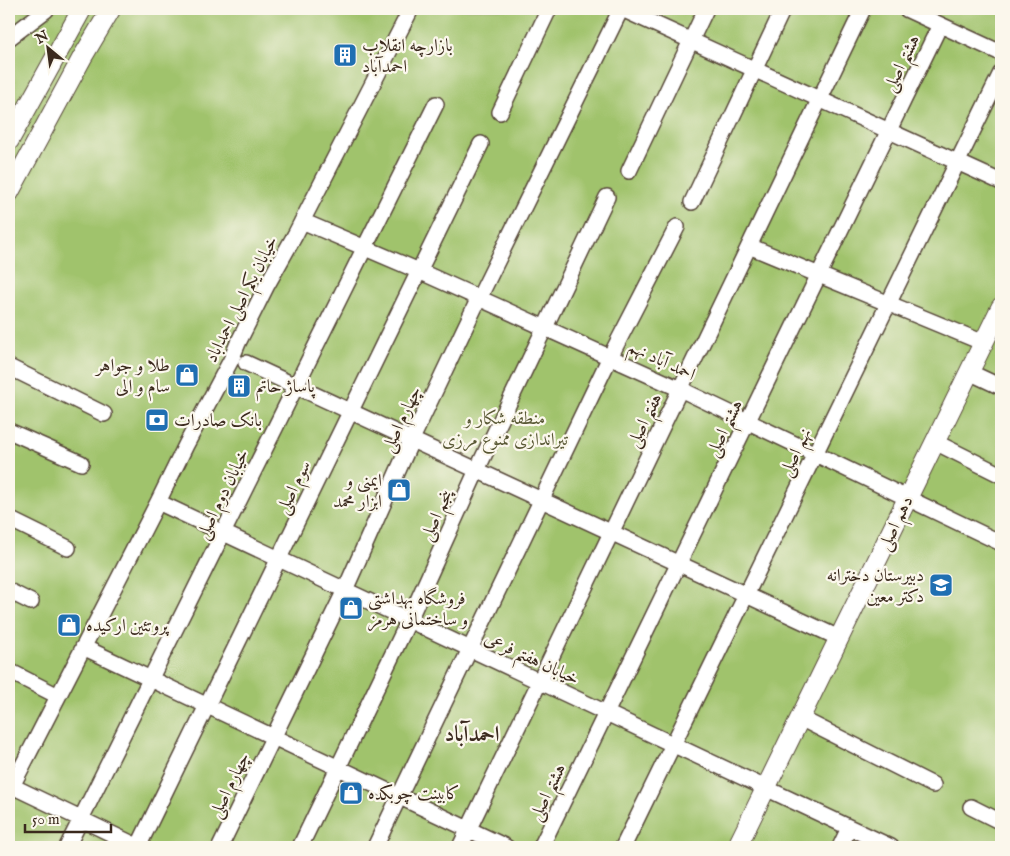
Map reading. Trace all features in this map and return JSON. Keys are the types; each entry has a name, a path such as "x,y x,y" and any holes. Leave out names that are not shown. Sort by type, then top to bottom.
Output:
{"main road":[{"path":"9,140 82,9"},
{"path":"9,193 82,58 111,9"},
{"name":"دهم اصلی","path":"737,847 969,372 1000,314"}],"street":[{"name":"خیابان یکم اصلی احمداباد","path":"10,789 186,444 231,360 267,285 411,9"},
{"path":"500,112 549,9"},
{"path":"621,9 1001,182"},
{"name":"چهارم اصلی","path":"220,847 345,590 412,440 479,298 621,9"},
{"path":"629,171 706,9"},
{"path":"692,202 783,9"},
{"name":"هفتم اصلی","path":"460,847 862,9"},
{"path":"906,9 1001,53"},
{"path":"9,38 46,10"},
{"name":"هشتم اصلی","path":"541,847 940,24"},
{"name":"نهم اصلی","path":"623,847 1001,73"},
{"name":"خیابان دوم اصلی","path":"67,847 436,104"},
{"name":"سوم اصلی","path":"138,847 481,144"},
{"name":"پنجم اصلی","path":"300,847 607,197"},
{"name":"احمد آباد نهم","path":"302,221 419,271 610,357 908,498 999,537"},
{"path":"375,847 610,357 677,227"},
{"path":"749,246 984,343"},
{"path":"246,363 839,638"},
{"path":"9,367 104,414"},
{"path":"969,372 1001,387"},
{"path":"9,431 81,463"},
{"path":"935,442 1001,475"},
{"name":"خیابان هفتم فرعی","path":"158,502 891,847"},
{"path":"9,519 68,548"},
{"path":"9,591 31,602"},
{"path":"84,647 506,847"},
{"path":"9,671 58,696"},
{"path":"800,718 933,785"},
{"path":"10,789 81,819 138,847"},
{"path":"971,807 1001,822"},
{"path":"840,847 849,828"}],"green space":[{"name":"منطقه شکار و تیراندازی ممنوع مرزی","path":"9,9 1001,9 1001,847 9,847"}],"place":[{"name":"بازارچه انقلاب احمدآباد","path":"345,55"},
{"name":"طلا و جواهر سام و الی","path":"187,375"},
{"name":"پاساژ حاتم","path":"239,386"},
{"name":"بانک صادرات","path":"157,420"},
{"name":"ایمنی و ابزار محمد","path":"399,490"},
{"name":"دبیرستان دخترانه دکتر معین","path":"941,585"},
{"name":"فروشگاه بهداشتی و ساختمانی هرمز","path":"351,608"},
{"name":"پروتئین ارکیده","path":"69,625"},
{"name":"كابينت چوبكده","path":"351,793"}],"district":[{"name":"احمدآباد","path":"472,733"}]}
